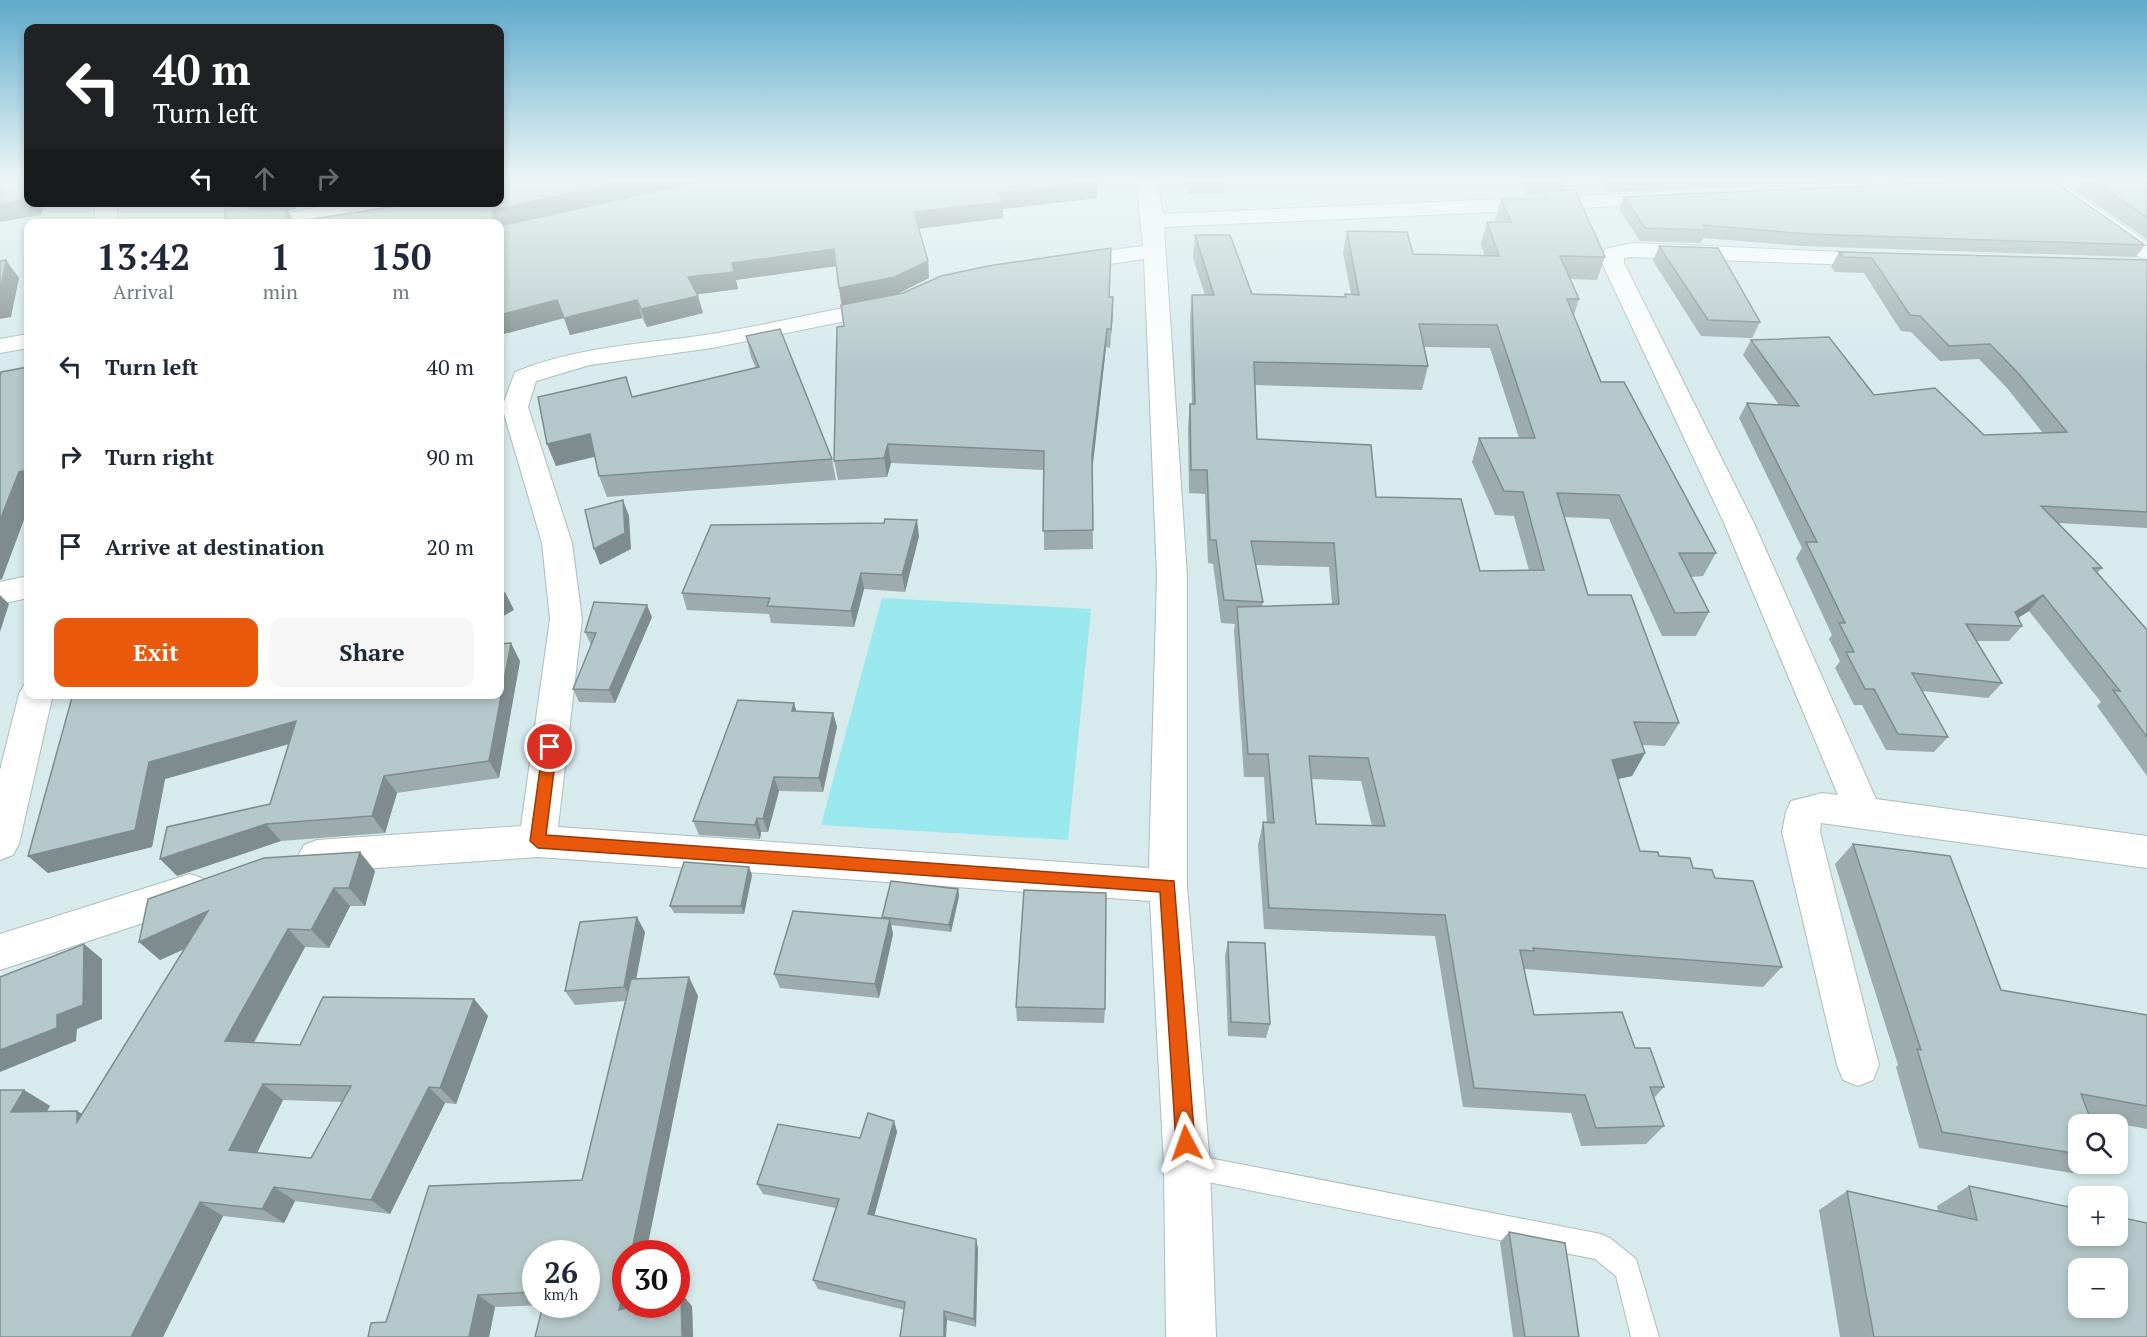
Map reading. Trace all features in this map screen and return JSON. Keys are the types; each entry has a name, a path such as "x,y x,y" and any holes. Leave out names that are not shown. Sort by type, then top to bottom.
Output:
{"street":[{"path":"1048,266 1134,241"},
{"path":"1153,241 1172,576 1168,886 1187,1166 1191,1337"},
{"path":"2131,241 2147,252"},
{"path":"1864,812 1739,523 1613,263 1613,254 1633,250 1906,260"},
{"path":"538,841 566,619 557,543 516,407 524,377 540,369 583,360 714,340 905,302 912,298"},
{"path":"0,346 24,342"},
{"path":"0,593 24,588"},
{"path":"0,844 35,699"},
{"path":"1858,1065 1801,832 1804,812 1822,808 1864,812 2147,852"},
{"path":"281,859 538,841 1168,886"},
{"path":"0,952 226,878"}],"lane":[{"path":"1187,1166 1601,1247 1627,1268 1645,1337"}],"shaded area":[{"path":"882,598 1091,609 1068,840 821,825"}],"building":[{"path":"504,241 922,241 928,261 895,277 839,288 834,249 732,263 734,272 688,277 698,296 641,309 637,300 564,318 557,300 504,314"},
{"path":"1197,241 1232,241 1252,294 1346,297 1345,294 1359,295 1349,241 1410,241 1413,254 1499,256 1494,241 1598,241 1605,257 1560,256 1579,299 1567,299 1601,382 1624,382 1716,553 1679,553 1709,612 1675,613 1619,495 1557,493 1588,595 1631,595 1679,723 1634,722 1645,753 1612,760 1640,851 1658,852 1659,856 1690,858 1693,868 1712,870 1715,878 1753,881 1782,967 1533,948 1534,951 1520,950 1534,1015 1622,1012 1635,1048 1650,1048 1664,1087 1650,1087 1664,1126 1596,1128 1585,1095 1474,1088 1445,915 1269,908 1263,822 1274,823 1268,754 1248,754 1237,607 1339,604 1334,543 1251,541 1263,602 1224,600 1216,540 1210,540 1207,470 1191,470 1190,404 1195,404 1192,295 1214,295","holes":["1419,324 1497,325 1535,438 1479,438 1504,491 1523,492 1544,570 1480,571 1461,499 1376,497 1371,445 1257,439 1254,362 1428,366","1309,756 1368,758 1385,826 1316,824"]},
{"path":"2035,241 2140,241 2145,245"},
{"path":"1659,246 1718,248 1760,322 1708,320"},
{"path":"1111,248 1109,297 1113,297 1111,329 1107,329 1092,454 1093,530 1043,531 1044,451 888,444 884,458 834,461 837,327 844,326 841,305 903,293 941,276 988,266"},
{"path":"1839,252 2147,260 2147,512 2041,506 2102,568 2093,568 2147,630 2147,737 2113,690 2120,691 2043,595 2015,612 2022,626 1966,624 2002,683 1912,673 1948,737 1898,734 1874,689 1865,689 1846,652 1854,652 1839,623 1845,623 1806,542 1817,542 1747,403 1799,406 1751,340 1829,337 1874,395 1935,388 1984,435 2067,432 2018,373 1990,344 1949,346 1920,316 1910,315 1872,258 1843,257"},
{"path":"6,260 0,291 0,261"},
{"path":"780,329 832,459 599,476 590,434 547,444 538,397 626,377 632,397 759,367 746,336"},
{"path":"24,368 24,471 19,472 0,520 0,376 1,372"},
{"path":"623,500 625,533 594,549 585,510"},
{"path":"885,519 917,520 902,575 861,573 851,611 767,606 770,598 682,593 711,525 884,523"},
{"path":"594,602 647,605 609,690 573,689 596,633 585,632"},
{"path":"511,643 504,681 504,644"},
{"path":"72,699 501,699 489,761 384,776 372,816 266,824 160,859 167,827 270,804 296,721 149,762 135,830 28,856"},
{"path":"738,700 794,703 792,711 833,713 819,778 774,777 763,819 757,818 755,825 693,821"},
{"path":"1853,844 1950,856 2001,990 2147,1015 2147,1106 2081,1094 2089,1114 2068,1114 2068,1152 1942,1132 1917,1049 1921,1050"},
{"path":"360,852 349,888 334,888 311,930 288,929 225,1041 300,1045 323,997 474,999 440,1088 429,1087 371,1200 274,1187 262,1209 200,1202 131,1337 0,1337 0,1090 24,1090 11,1112 77,1111 77,1122 208,911 139,942 148,899 264,858","holes":["263,1084 351,1086 311,1158 229,1150"]},
{"path":"684,862 749,867 741,906 670,906"},
{"path":"891,881 958,889 949,925 882,917"},
{"path":"1024,890 1106,893 1105,1009 1016,1007"},
{"path":"793,911 890,919 875,984 774,974"},
{"path":"637,917 624,987 565,991 580,922"},
{"path":"1228,942 1265,943 1270,1024 1231,1022"},
{"path":"84,944 83,1005 57,1015 57,1028 0,1050 0,977"},
{"path":"689,977 634,1240 612,1240 612,1318 682,1318 682,1337 535,1337 540,1318 600,1318 600,1240 522,1240 522,1293 478,1295 469,1337 368,1337 371,1323 386,1322 429,1186 582,1180 631,979"},
{"path":"868,1113 894,1121 868,1214 976,1239 974,1319 944,1311 944,1337 900,1337 905,1302 813,1280 839,1199 757,1184 778,1124 860,1138"},
{"path":"1969,1186 2068,1207 2068,1246 2128,1246 2128,1219 2147,1223 2147,1337 1874,1337 1847,1191 1977,1220"},
{"path":"1509,1232 1565,1243 1579,1337 1525,1337"}],"route":[{"path":"550,747 538,841 1168,886 1186,1143"}]}
